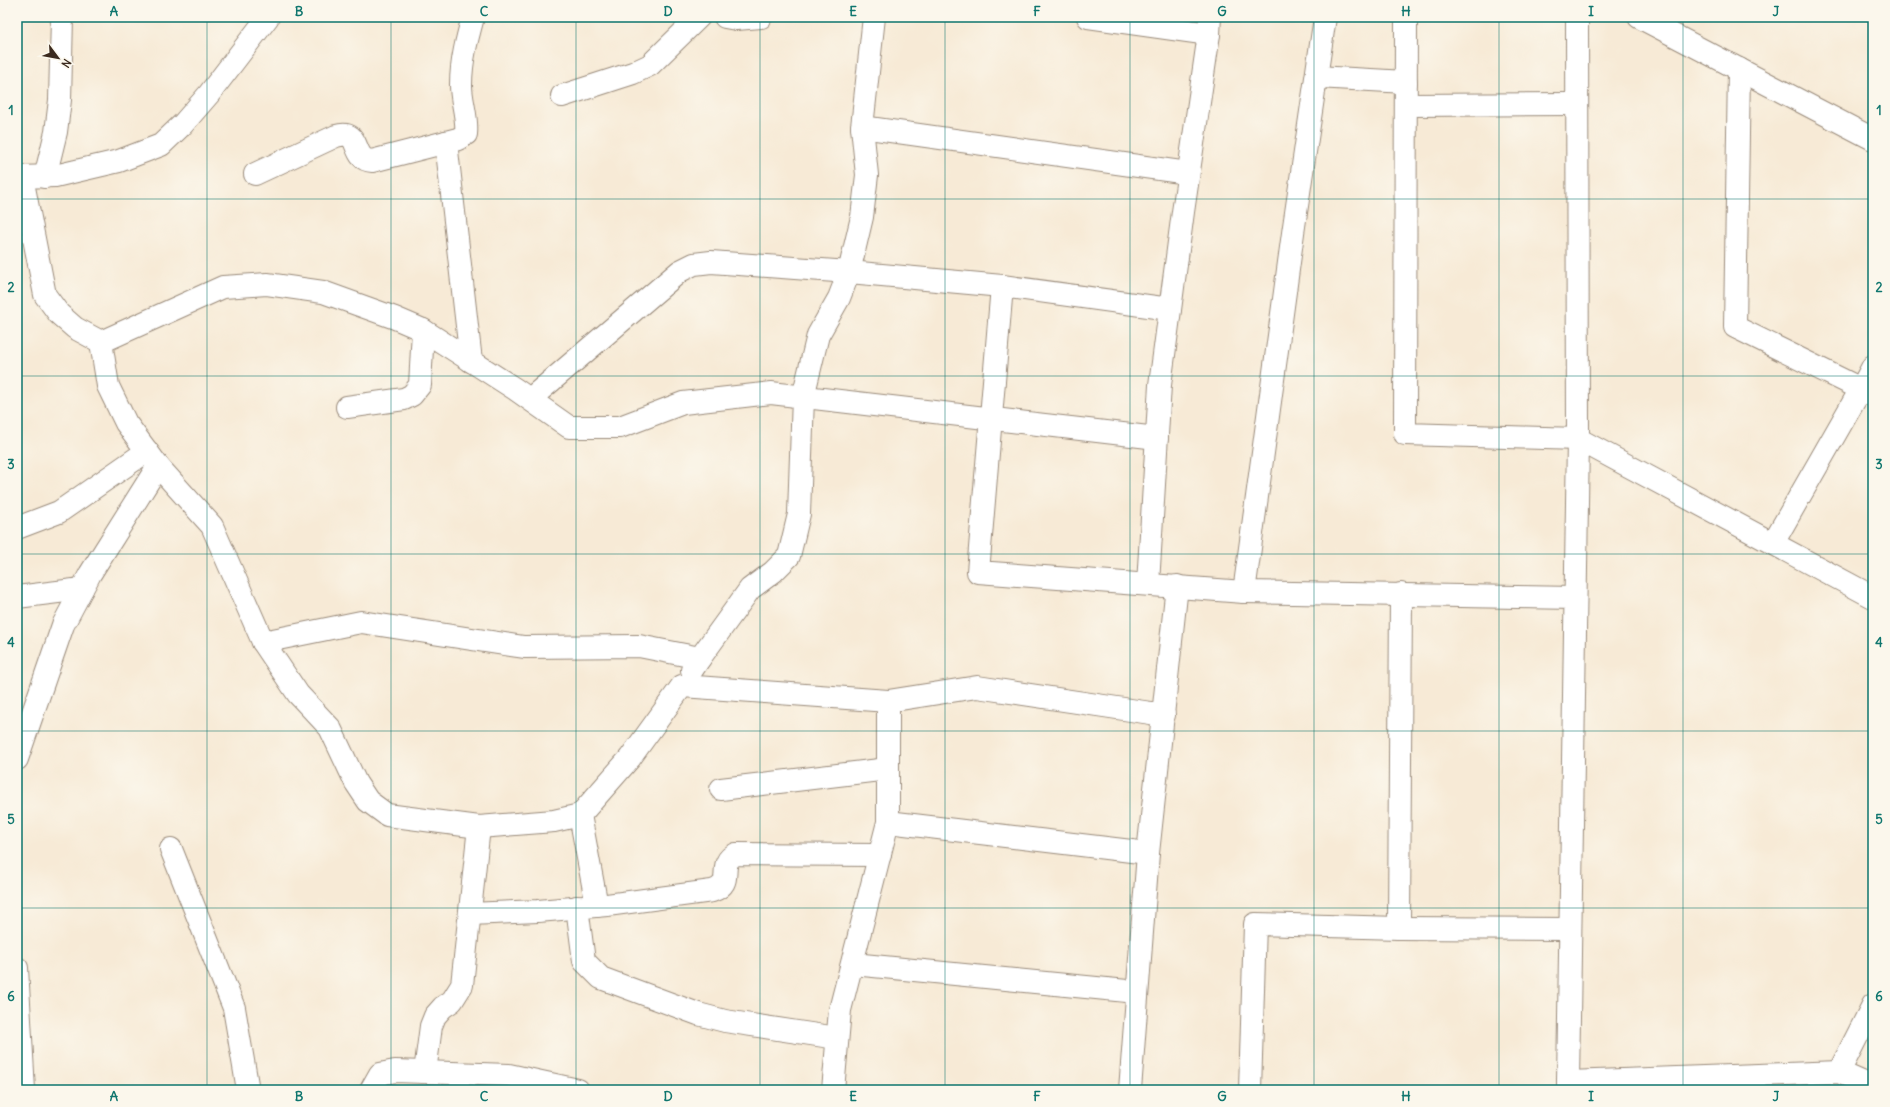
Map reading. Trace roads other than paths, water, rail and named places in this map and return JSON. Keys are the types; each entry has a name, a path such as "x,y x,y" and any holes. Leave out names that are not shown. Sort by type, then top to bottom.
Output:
{"street":[{"path":"45,177 56,132 60,100 62,17"},
{"path":"101,342 75,328 59,314 45,295 19,177 55,176 119,161 161,145 183,124 209,94 268,17"},
{"path":"255,174 344,133 350,136 355,142 360,156 366,161 372,161 458,139 466,134 467,125 461,86 463,56 473,17"},
{"path":"562,96 633,73 650,65 700,17"},
{"path":"726,17 736,19 761,17"},
{"path":"101,342 108,386 126,423 153,458 212,526 262,642 298,694 330,728 356,783 368,801 387,815 479,827 554,820 580,814 597,798 630,758 750,589 773,572 789,556 799,514 803,397 818,335 839,298 849,272 862,217 867,175 862,127 874,17"},
{"path":"1088,17 1210,25 1188,173 1160,385 1148,584"},
{"path":"1244,592 1292,241 1325,17"},
{"path":"1406,17 1405,434 1578,439 1873,597"},
{"path":"1577,17 1578,439 1568,1086 1839,1072 1873,1087"},
{"path":"1639,17 1873,139"},
{"path":"1739,69 1735,327 1867,392"},
{"path":"1317,76 1406,82"},
{"path":"1406,105 1577,104"},
{"path":"862,127 1188,173"},
{"path":"446,142 471,361"},
{"path":"530,399 680,271 694,264 711,262 849,272 1002,286 1170,309"},
{"path":"101,342 223,286 267,284 323,292 395,318 423,330 530,399 569,427 620,427 683,403 771,394 1157,438"},
{"path":"1002,286 978,572 1244,592 1575,598"},
{"path":"347,406 404,400 412,395 420,385 423,330"},
{"path":"1773,543 1867,392 1873,366"},
{"path":"17,528 59,512 153,458"},
{"path":"17,759 63,626 153,458"},
{"path":"1130,1090 1148,853 1177,586"},
{"path":"17,597 82,589"},
{"path":"1399,928 1401,594"},
{"path":"262,642 362,622 524,647 639,646 700,658"},
{"path":"682,686 888,702 977,687 1164,715"},
{"path":"833,1090 840,1010 853,964 888,822 888,702"},
{"path":"721,789 888,769"},
{"path":"580,814 586,906 584,961 601,978 698,1014 724,1021 837,1038"},
{"path":"888,822 1148,853"},
{"path":"425,1072 431,1026 435,1016 443,1007 452,1001 462,985 479,827"},
{"path":"172,849 234,1008 248,1090"},
{"path":"470,914 538,912 712,891 720,888 724,883 726,864 730,857 736,854 880,855"},
{"path":"1250,1090 1255,924 1399,928 1570,929"},
{"path":"853,964 1138,992"},
{"path":"17,968 24,1090"},
{"path":"1839,1072 1873,1005"},
{"path":"371,1090 380,1074 395,1071 509,1075 578,1090"}]}
